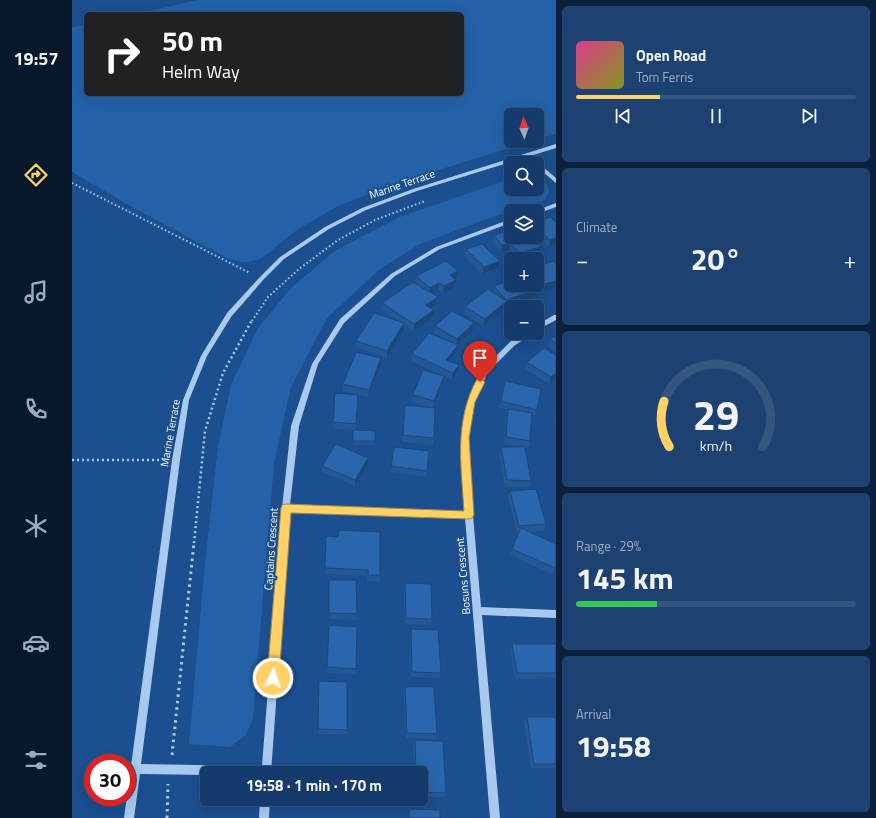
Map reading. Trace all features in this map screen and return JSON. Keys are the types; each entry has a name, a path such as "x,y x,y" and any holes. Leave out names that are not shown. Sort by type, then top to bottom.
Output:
{"street":[{"name":"Marine Terrace","path":"136,761 176,460 186,400 204,356 229,315 282,258 327,228 364,209 415,190 556,146"},
{"path":"544,171 556,181"},
{"path":"544,209 556,205"},
{"name":"Captains Crescent","path":"266,766 286,508 295,426 315,364 342,321 393,275 438,248 504,224"},
{"path":"544,324 556,318"},
{"name":"Bosuns Crescent","path":"496,818 469,515 465,438 471,402 485,371 512,344 519,340"},
{"path":"286,508 469,515"},
{"path":"478,611 556,614"},
{"path":"136,769 200,770"},
{"name":"Marine Terrace","path":"129,818 130,806"},
{"path":"264,818 265,806"}],"path":[{"path":"72,183 262,278"},
{"path":"173,744 205,431 223,373 247,328 264,304 299,268 338,240 375,220 431,199"},
{"path":"72,460 176,460"},
{"path":"167,818 168,791"}],"shaded area":[{"path":"198,0 556,0 556,134 544,137 544,108 504,108 504,148 510,148 397,183 338,206 298,229 262,258 244,262 229,259 132,207 72,172 72,27 84,25 84,96 464,96 464,12 145,12"},
{"path":"504,181 504,196 544,196 544,181 549,190 545,200 533,204 504,204 504,213 420,244 380,269 327,318 291,387 274,463 253,718 246,735 230,747 189,744 205,563 218,446 231,385 258,328 291,288 336,250 402,216"}],"building":[{"path":"550,217 556,222 556,238 550,240 544,234 544,219"},
{"path":"504,232 504,244 506,244 502,245 494,235"},
{"path":"482,244 500,261 484,267 466,249"},
{"path":"511,244 538,244 541,247 523,252 518,252"},
{"path":"446,261 458,271 450,275 456,280 444,286 439,283 430,288 416,276"},
{"path":"553,261 556,264 556,281 544,284 544,264"},
{"path":"413,282 438,297 426,305 434,310 414,324 382,303"},
{"path":"504,282 504,292 531,292 506,300 494,286"},
{"path":"488,289 505,300 504,300 504,303 485,319 465,307"},
{"path":"452,311 474,323 457,339 435,326"},
{"path":"374,313 404,323 387,351 356,341"},
{"path":"429,333 458,345 446,360 459,365 453,373 412,354"},
{"path":"556,336 556,344 550,339"},
{"path":"544,348 556,355 556,373 551,377 527,362"},
{"path":"356,352 381,358 369,390 343,384"},
{"path":"423,370 444,376 434,401 413,395"},
{"path":"505,381 541,389 537,410 501,401"},
{"path":"335,393 358,395 356,424 333,422"},
{"path":"405,405 435,408 434,438 403,435"},
{"path":"508,409 532,413 530,441 506,437"},
{"path":"353,430 375,431 375,441 353,441"},
{"path":"336,444 368,458 355,480 322,466"},
{"path":"394,447 429,451 427,471 391,466"},
{"path":"501,447 525,447 531,481 507,480"},
{"path":"536,489 546,524 519,526 510,491"},
{"path":"521,528 556,544 555,568 512,549"},
{"path":"339,530 380,532 380,575 368,575 368,570 325,568 326,536 338,537"},
{"path":"329,580 356,580 357,614 329,613"},
{"path":"405,583 431,584 432,619 406,618"},
{"path":"329,625 357,627 356,669 327,667"},
{"path":"411,629 438,630 441,673 412,672"},
{"path":"512,644 556,644 556,673 517,673"},
{"path":"319,681 347,682 347,730 318,729"},
{"path":"405,687 434,687 437,734 407,733"},
{"path":"527,717 556,717 556,764 534,764"},
{"path":"415,740 443,741 446,793 428,792 428,766 416,766"},
{"path":"409,809 440,810 440,818 409,818"}],"route":[{"path":"273,678 286,508 469,515 465,438 471,402 480,382"}]}
